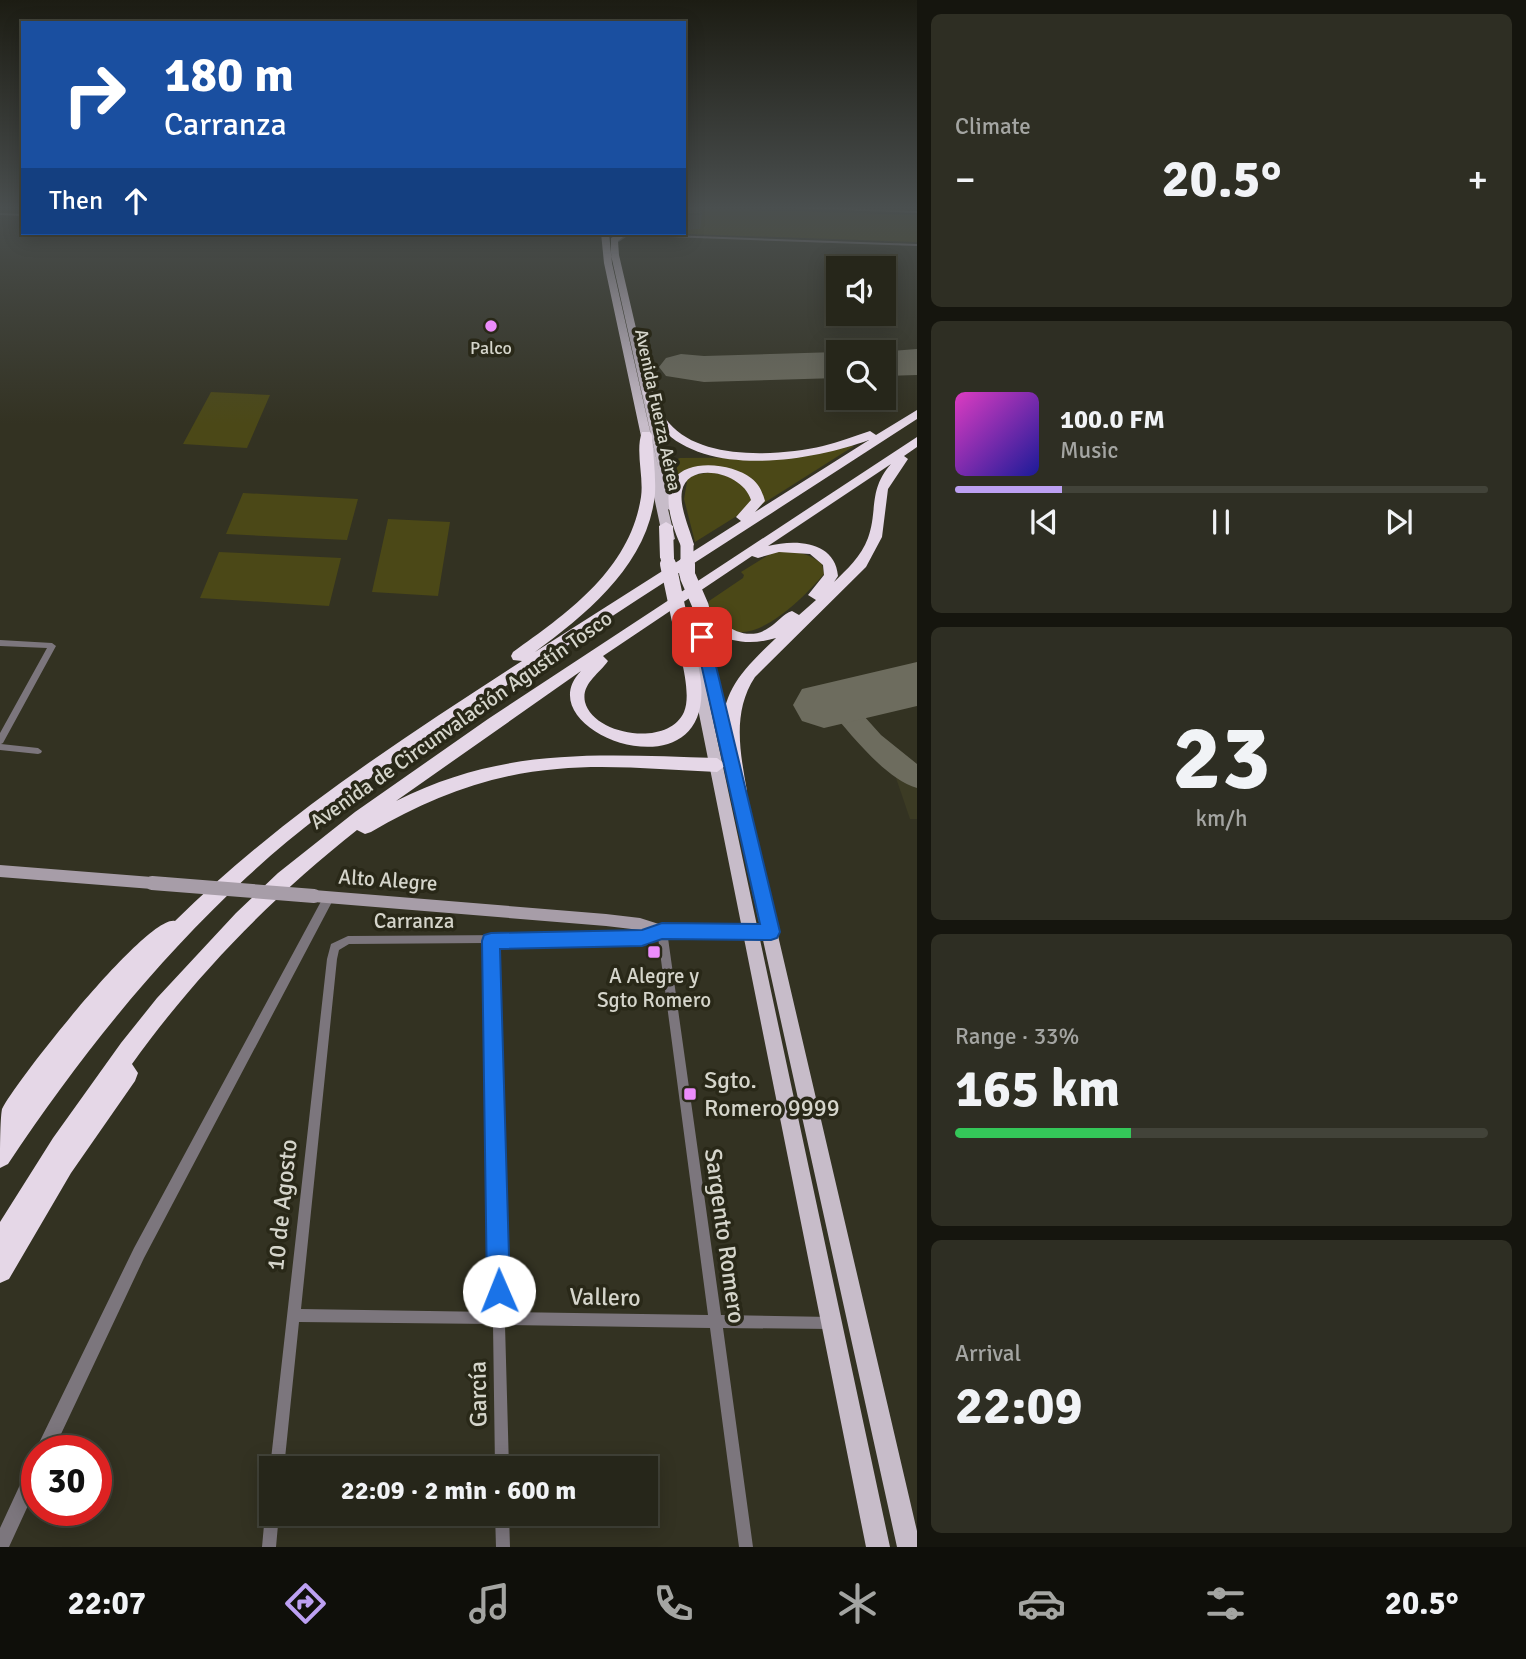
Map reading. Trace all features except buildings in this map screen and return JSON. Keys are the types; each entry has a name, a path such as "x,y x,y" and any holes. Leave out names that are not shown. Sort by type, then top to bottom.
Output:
{"highway":[{"path":"648,391 659,418 674,435 698,447 733,454 785,455 834,448 917,413"},
{"name":"Avenida de Circunvalación Agustín Tosco","path":"0,1156 57,1075 105,1015 189,920 270,846 357,779 494,686 917,413"},
{"path":"479,685 576,613 605,584 623,560 640,528 646,505 646,435"},
{"name":"Avenida de Circunvalación Agustín Tosco","path":"0,1245 94,1097 143,1033 221,942 283,881 335,837 413,779 687,584 917,441"},
{"path":"738,791 730,729 732,707 740,687 759,664 861,564 875,537 878,496 884,481 895,466 917,448"},
{"path":"270,846 349,771 479,685 744,516 758,500 754,487 738,475 703,470 683,478 677,485 675,495 685,546 687,584 695,697 693,712 685,726 668,736 645,741 620,738 590,722 583,715 576,697 584,675 649,628 687,584 725,576 766,550 780,545 813,551 830,566 831,576 823,586 776,631 762,637 744,638 719,630 706,619 690,614"},
{"path":"666,526 670,556 690,614"},
{"path":"0,1270 63,1165 105,1102 191,991 264,913 320,862 362,829 433,791 519,767 582,761 717,765"},
{"path":"0,1130 53,1057 144,949 242,870"}],"main road":[{"name":"Avenida Fuerza Aérea","path":"611,279 666,526"},
{"name":"Avenida Fuerza Aérea","path":"622,279 685,546"},
{"path":"622,328 634,328"},
{"path":"690,614 738,791 909,1547"},
{"path":"690,614 750,932 877,1547"},
{"name":"Alto Alegre","path":"1,874 152,883 606,920 640,924 662,931 771,932"}],"street":[{"path":"0,643 52,646 0,741"},
{"path":"0,747 38,751"},
{"path":"52,1435 139,1253 330,897"},
{"name":"Carranza","path":"335,947 348,940 642,938 662,931"},
{"name":"Sargento Romero","path":"662,931 746,1547"},
{"name":"García","path":"491,941 502,1456"},
{"name":"10 de Agosto","path":"278,1456 335,947"},
{"name":"Vallero","path":"294,1315 831,1323"},
{"path":"0,1547 21,1502"},
{"path":"269,1547 271,1526"},
{"path":"502,1526 503,1547"}],"shaded area":[{"path":"211,392 270,395 247,448 183,444"},
{"path":"854,446 761,505 761,491 751,480 716,467 677,478 674,477 671,462 680,458 798,457"},
{"path":"712,472 741,480 753,499 740,514 695,542 684,499 685,481 694,475"},
{"path":"243,493 358,499 347,540 226,534"},
{"path":"388,519 450,522 438,596 372,592"},
{"path":"775,551 800,553 811,557 822,564 824,574 793,605 766,624 739,632 727,629 708,608 709,601 743,578 741,572"},
{"path":"219,552 341,558 329,606 200,598"},
{"path":"895,775 917,775 917,819 910,819"}],"taxiway":[{"path":"837,702 872,742 917,778"}],"runway":[{"path":"896,363 917,362"},
{"path":"681,367 704,369 826,365"},
{"path":"824,705 917,684"}],"place":[{"name":"Palco","path":"491,326"},
{"name":"A Alegre y Sgto Romero","path":"654,952"},
{"name":"Sgto. Romero 9999","path":"690,1094"}],"route":[{"path":"499,1291 491,941 642,938 662,931 771,932 702,637"}]}
